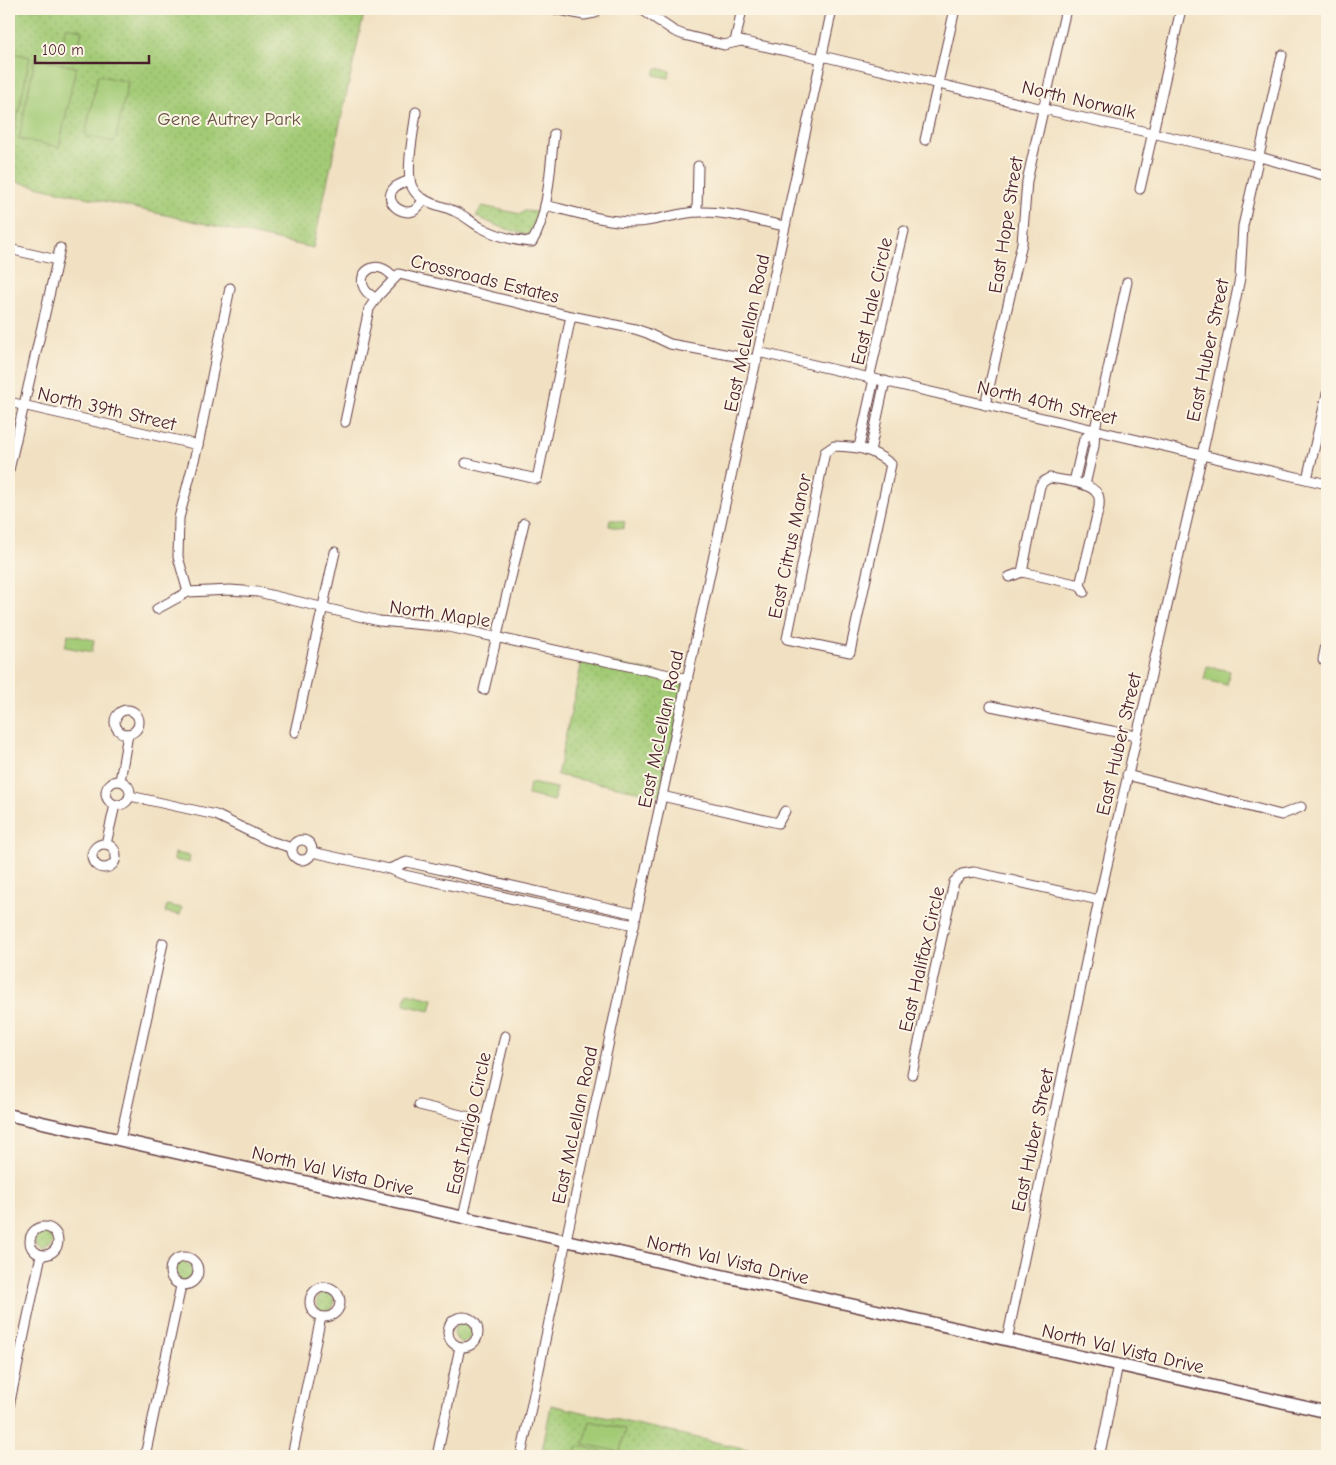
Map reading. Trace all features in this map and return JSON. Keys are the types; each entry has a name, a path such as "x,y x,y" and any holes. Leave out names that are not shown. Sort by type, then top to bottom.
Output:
{"main road":[{"name":"North Val Vista Drive","path":"9,1115 1327,1412"}],"street":[{"path":"555,9 584,15 595,13 597,9"},
{"name":"North Norwalk","path":"641,9 674,31 724,45 745,42 822,57 1260,157 1327,176"},
{"path":"735,42 742,9"},
{"name":"East McLellan Road","path":"521,1456 832,9"},
{"path":"925,140 955,9"},
{"name":"East Hope Street","path":"985,405 1022,243 1025,227 1024,205 1027,181 1066,9"},
{"path":"1140,188 1181,9"},
{"name":"East Huber Street","path":"1007,1340 1099,900 1202,455 1235,302 1240,278 1243,226 1282,55"},
{"path":"416,112 408,176 413,189 430,203 444,206 481,227 519,241 532,242 538,232 545,205 554,134"},
{"path":"697,212 698,166"},
{"path":"410,180 394,188 391,193 394,207 410,212 415,210 424,199"},
{"path":"545,205 612,220 634,222 658,220 697,212 719,213 786,226"},
{"name":"East Hale Circle","path":"871,378 904,231"},
{"path":"9,470 60,248"},
{"path":"9,249 57,260"},
{"name":"Crossroads Estates","path":"376,299 364,286 364,274 373,267 381,268 394,278"},
{"name":"Crossroads Estates","path":"345,422 369,309 399,274 570,316 635,329 670,344 758,356"},
{"path":"1085,485 1094,446 1094,429 1127,282"},
{"path":"157,609 188,592 178,557 179,518 198,444 230,288"},
{"name":"Crossroads Estates","path":"466,463 537,479 570,316"},
{"name":"North 40th Street","path":"758,356 885,381 1327,484"},
{"path":"859,447 871,378"},
{"path":"870,451 885,381"},
{"path":"1307,479 1327,394"},
{"name":"North 39th Street","path":"9,402 198,444"},
{"path":"1074,482 1084,439 1094,429"},
{"name":"East Citrus Manor","path":"834,446 859,447 870,451 881,456 891,464 850,652 787,639 825,452 834,446"},
{"path":"1078,464 1090,467"},
{"path":"1009,577 1022,572 1082,589 1100,507 1099,495 1093,489 1074,482 1049,478 1043,482 1040,486 1022,572"},
{"path":"484,690 524,523"},
{"path":"295,732 335,552"},
{"name":"North Maple","path":"188,592 230,590 258,592 323,606 379,621 448,627 688,679"},
{"path":"1323,660 1327,640"},
{"path":"991,706 1136,736"},
{"path":"120,781 128,734"},
{"path":"1127,775 1281,815 1301,807"},
{"path":"120,781 128,784 131,792 130,796 125,803 115,805 107,798 106,791 113,782 120,781"},
{"path":"130,796 216,815 267,840 292,848"},
{"path":"662,796 778,823 785,811"},
{"path":"106,844 115,805"},
{"path":"304,840 310,844 312,852 308,858 300,860 294,856 292,848 296,841 304,840"},
{"path":"312,852 389,869 404,875 634,925"},
{"path":"389,869 407,862 636,914"},
{"path":"446,884 449,871"},
{"name":"East Halifax Circle","path":"912,1074 954,882 962,874 974,872 1099,900"},
{"path":"558,908 561,897"},
{"path":"591,916 593,905"},
{"path":"608,919 610,909"},
{"path":"120,1140 163,943"},
{"name":"East Indigo Circle","path":"463,1217 505,1036"},
{"path":"419,1105 486,1121"},
{"path":"9,1406 41,1255"},
{"path":"145,1456 181,1286"},
{"path":"292,1456 321,1317"},
{"path":"437,1456 460,1347"},
{"path":"1098,1456 1104,1436 1118,1364"}],"green space":[{"name":"Gene Autrey Park","path":"9,9 365,9 313,248 9,180"},
{"path":"66,27 82,30 77,54 61,51"},
{"path":"9,52 30,57 13,138 9,137"},
{"path":"35,58 76,67 59,147 19,139"},
{"path":"656,68 670,71 669,78 654,75"},
{"path":"98,75 128,82 115,142 85,136"},
{"path":"482,206 521,214 524,211 540,212 533,231 527,235 497,226 476,216"},
{"path":"610,519 625,522 623,529 609,526"},
{"path":"68,634 94,640 92,652 65,647"},
{"path":"583,657 688,679 662,796 557,775"},
{"path":"1207,666 1230,671 1227,685 1204,680"},
{"path":"530,783 557,788 554,801 528,795"},
{"path":"175,853 190,856 189,863 174,860"},
{"path":"167,905 182,908 180,915 165,912"},
{"path":"407,993 433,999 430,1011 404,1005"},
{"path":"41,1232 50,1234 53,1241 51,1248 43,1253 35,1242 36,1237"},
{"path":"181,1262 191,1264 194,1271 191,1278 183,1283 175,1273 176,1267"},
{"path":"323,1293 332,1295 335,1302 332,1309 324,1314 317,1304 318,1298"},
{"path":"460,1323 469,1325 472,1332 470,1339 462,1344 454,1334 455,1328"},
{"path":"551,1405 778,1456 541,1456"},
{"path":"590,1421 625,1429 620,1452 584,1444"},
{"path":"578,1446 601,1451 600,1456 575,1456"}]}
